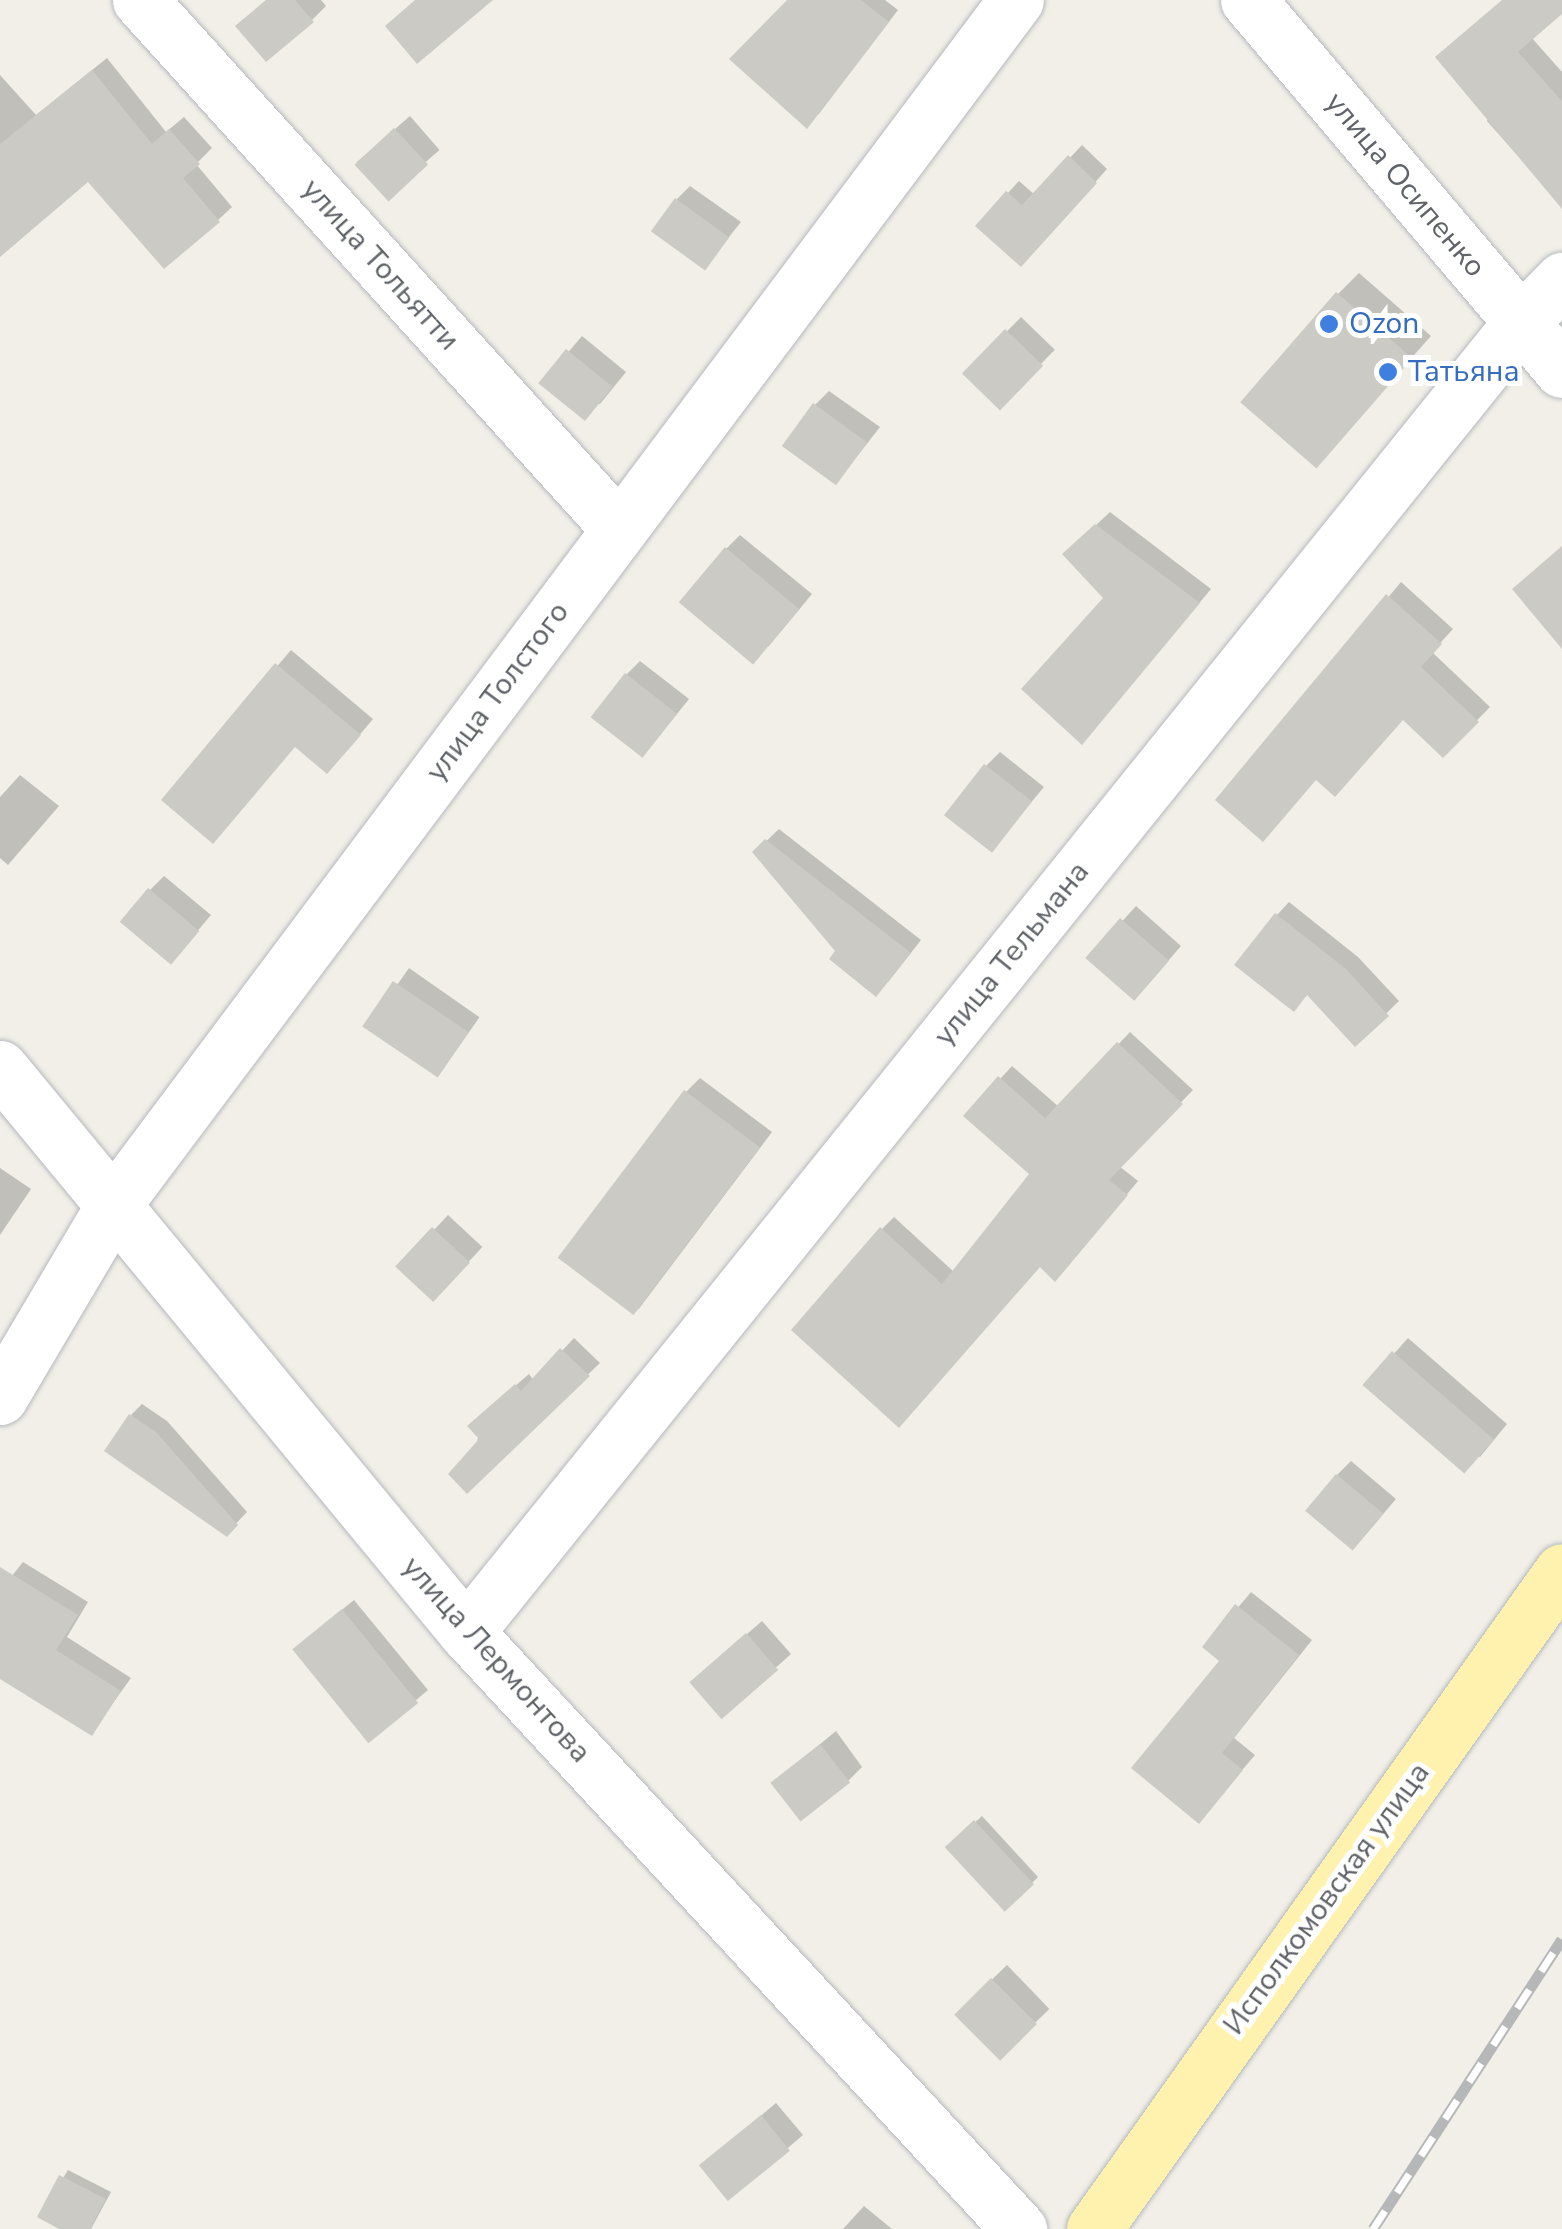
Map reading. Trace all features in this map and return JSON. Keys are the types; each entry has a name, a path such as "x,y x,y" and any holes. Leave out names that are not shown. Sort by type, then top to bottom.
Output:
{"main road":[{"name":"Исполкомовская улица","path":"1094,2229 1562,1571"}],"street":[{"name":"улица Тольятти","path":"140,0 619,529"},
{"name":"улица Толстого","path":"0,1397 114,1204 1016,0"},
{"name":"улица Осипенко","path":"1248,0 1562,370"},
{"name":"улица Тельмана","path":"466,1632 1521,322 1562,280"},
{"name":"улица Лермонтова","path":"0,1068 466,1632 1018,2229"}],"building":[{"path":"266,0 295,0 314,22 266,62 235,26"},
{"path":"415,0 493,0 417,64 385,26"},
{"path":"787,0 861,0 889,22 807,129 729,59"},
{"path":"1502,0 1562,0 1562,14 1518,52 1562,101 1562,209 1435,57"},
{"path":"92,70 152,144 169,129 200,164 183,178 220,222 164,269 88,182 0,257 0,144"},
{"path":"394,128 428,165 389,201 355,165"},
{"path":"1068,155 1097,183 1021,267 975,226 1006,191 1022,205"},
{"path":"675,198 729,237 705,271 651,231"},
{"path":"1336,292 1412,358 1316,468 1240,402"},
{"path":"1005,329 1043,366 1000,410 962,374"},
{"path":"566,349 613,387 585,421 538,383"},
{"path":"813,403 867,442 836,485 782,446"},
{"path":"1095,524 1200,603 1082,745 1021,689 1103,598 1062,554"},
{"path":"1562,546 1562,649 1512,589"},
{"path":"725,547 799,609 753,665 679,602"},
{"path":"1386,594 1442,644 1421,667 1479,722 1443,758 1403,720 1335,797 1316,780 1263,842 1215,800"},
{"path":"275,663 361,735 327,774 295,747 213,844 161,800"},
{"path":"625,673 677,714 643,758 591,717"},
{"path":"984,764 1032,802 992,853 944,815"},
{"path":"765,839 911,953 876,997 829,959 835,951 752,852"},
{"path":"148,888 199,931 171,965 120,922"},
{"path":"1275,913 1346,969 1389,1016 1355,1047 1307,995 1294,1012 1234,965"},
{"path":"1120,918 1169,961 1134,1001 1085,958"},
{"path":"393,981 468,1032 438,1077 362,1027"},
{"path":"1117,1042 1183,1104 1109,1180 1128,1195 1055,1282 1040,1267 899,1428 791,1330 880,1227 942,1284 1029,1174 963,1116 998,1076 1045,1118"},
{"path":"684,1090 760,1147 633,1315 558,1258"},
{"path":"432,1227 470,1262 433,1302 395,1266"},
{"path":"560,1348 590,1376 467,1494 448,1474 479,1439 467,1426 515,1384 521,1391"},
{"path":"1392,1351 1494,1440 1464,1474 1362,1385"},
{"path":"129,1414 156,1432 238,1525 227,1537 104,1451"},
{"path":"1336,1474 1383,1514 1353,1551 1305,1511"},
{"path":"0,1567 78,1615 56,1650 121,1691 92,1736 0,1679"},
{"path":"1235,1604 1299,1655 1222,1753 1243,1770 1199,1824 1131,1768 1219,1661 1202,1647"},
{"path":"342,1609 418,1703 368,1743 292,1649"},
{"path":"746,1633 778,1670 722,1719 689,1682"},
{"path":"820,1744 850,1783 801,1821 770,1783"},
{"path":"974,1820 1034,1884 1005,1912 945,1847"},
{"path":"991,1978 1037,2024 1000,2061 954,2015"},
{"path":"761,2115 790,2151 728,2201 699,2165"},
{"path":"59,2175 106,2199 90,2229 59,2229 37,2217"}],"railway":[{"path":"1373,2229 1562,1939"}],"place":[{"name":"Ozon","path":"1329,324"},
{"name":"Татьяна","path":"1388,372"}]}
